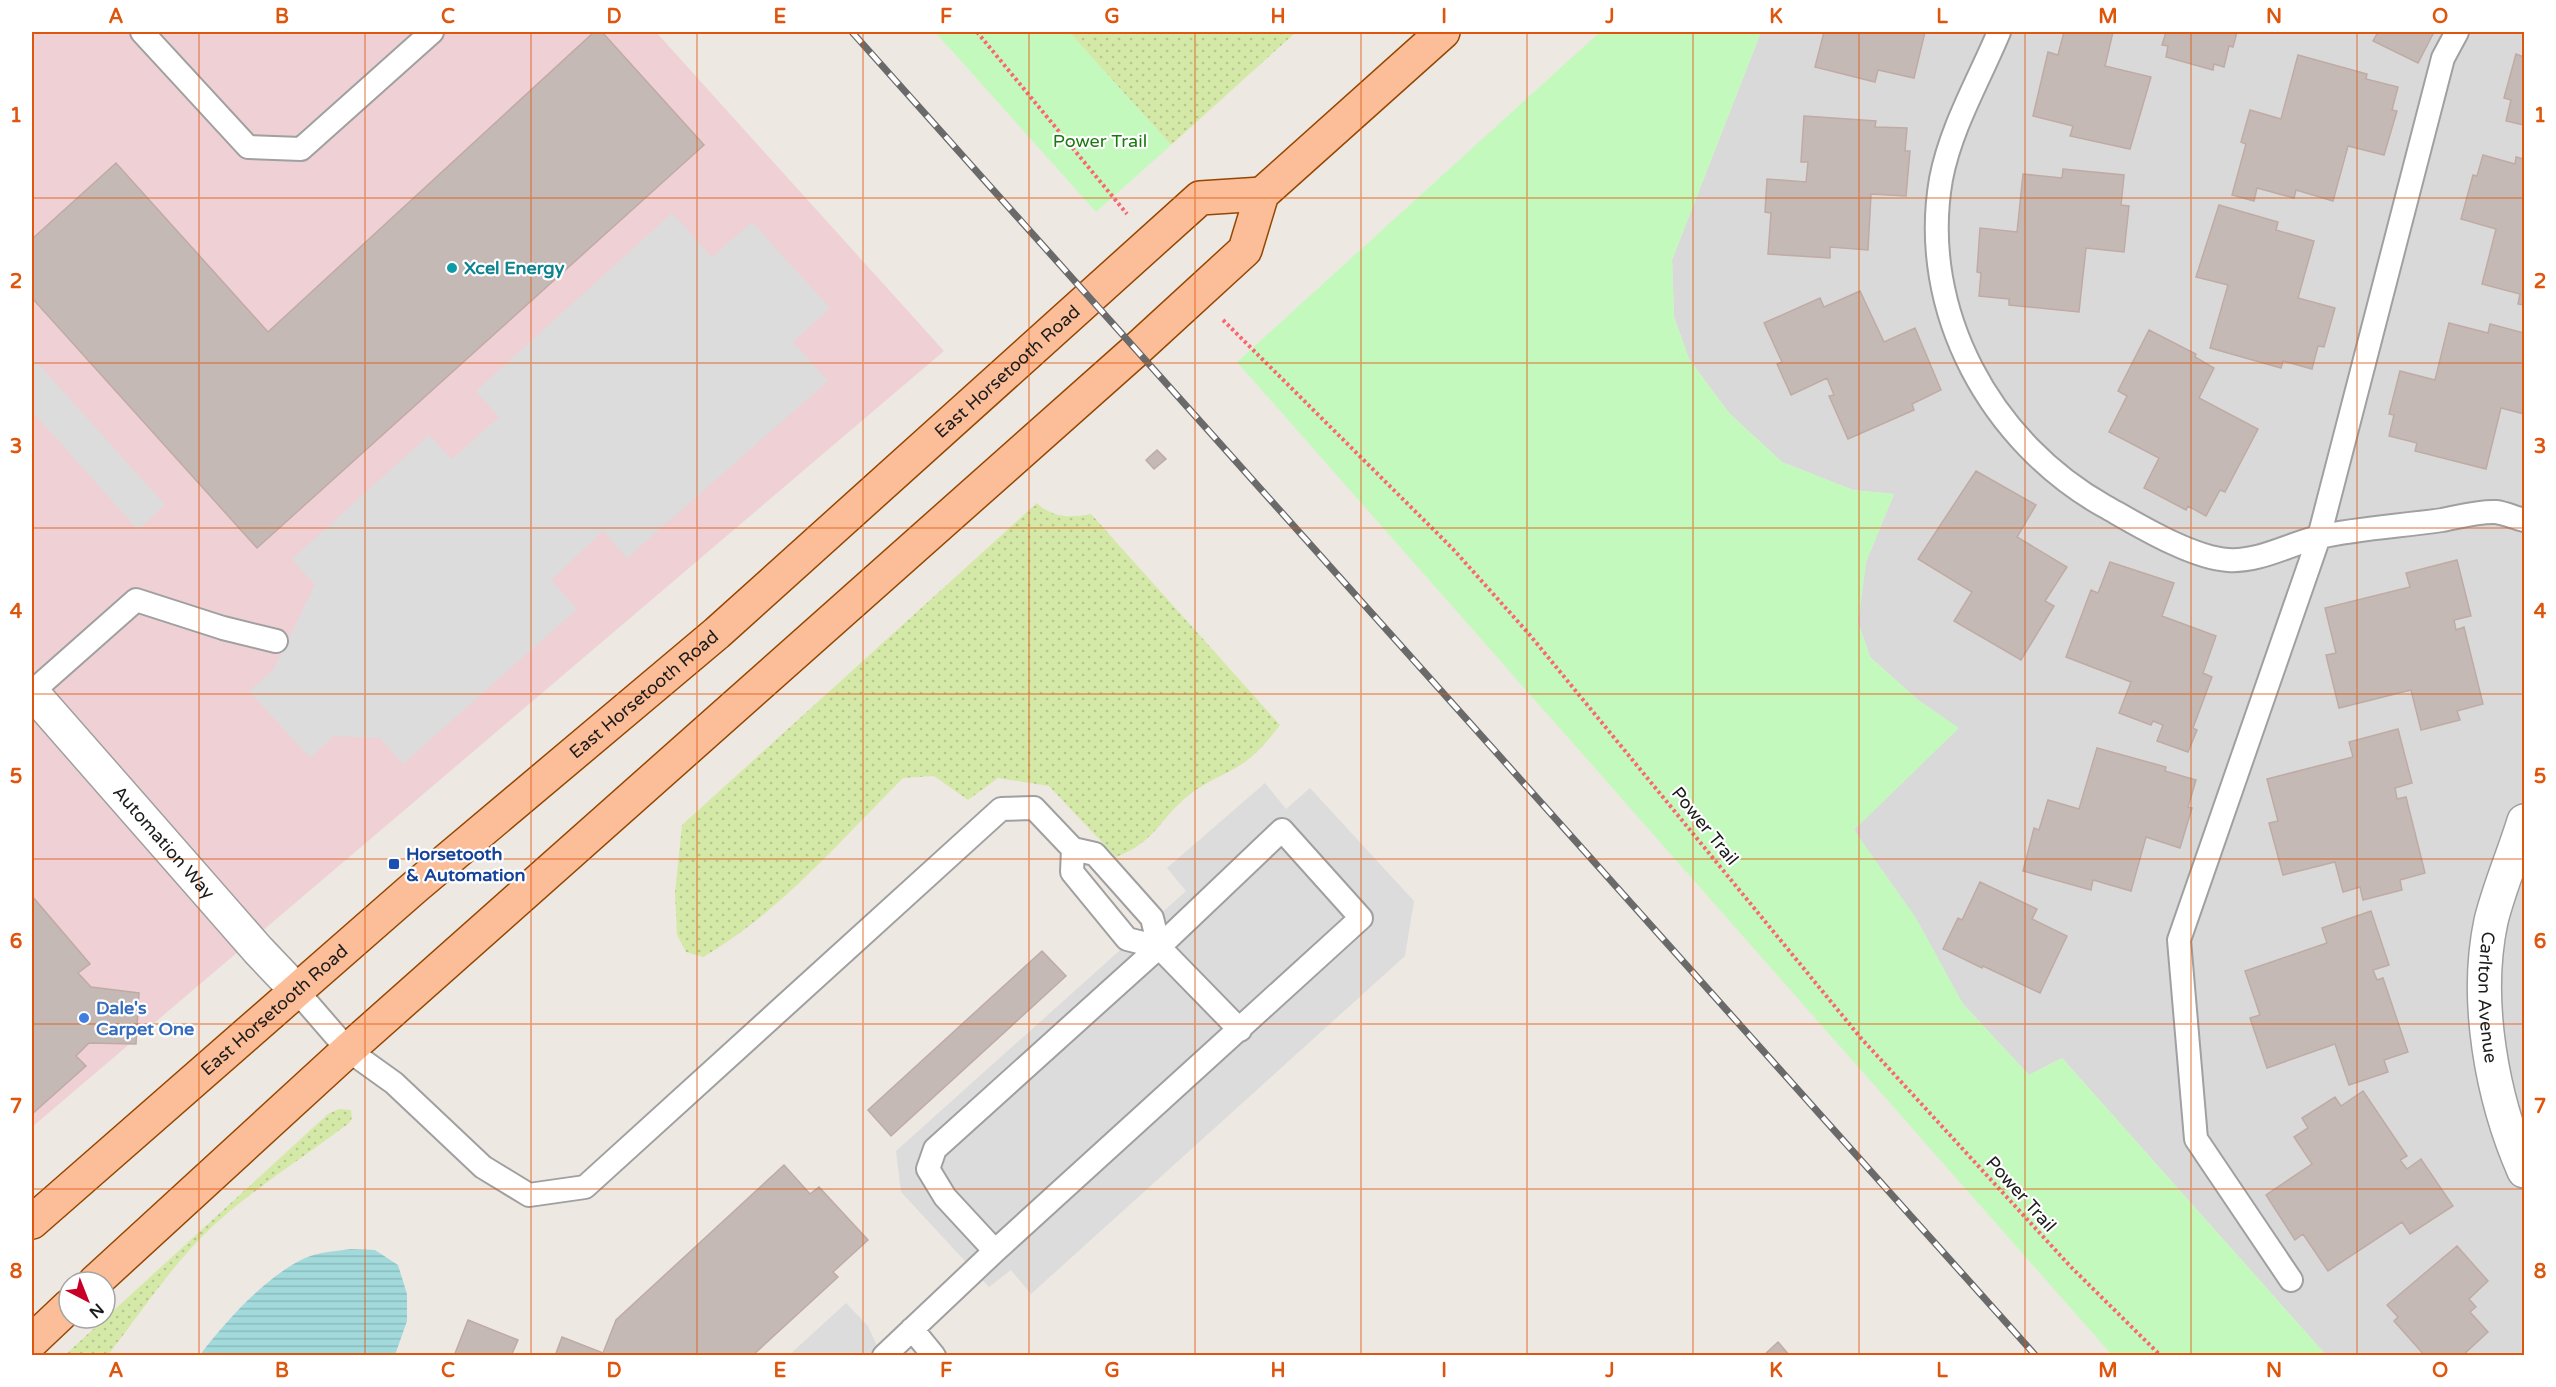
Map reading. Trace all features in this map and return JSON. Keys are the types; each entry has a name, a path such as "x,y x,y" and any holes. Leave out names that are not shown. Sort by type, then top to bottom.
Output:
{"main road":[{"path":"109,1270 348,1050 1136,350 1245,250 1262,194 1443,32"},
{"name":"East Horsetooth Road","path":"32,1222 252,1026 717,633 1200,198 1262,194"},
{"path":"32,1341 57,1317"}],"street":[{"name":"Automation Way","path":"32,692 258,950 296,990"},
{"name":"Carlton Avenue","path":"2524,821 2492,919 2485,996 2492,1072 2510,1138 2524,1171"}],"lane":[{"path":"142,32 248,147 301,149 432,32"},
{"path":"1999,32 1958,122 1947,153 1941,180 1937,220 1940,274 1945,300 1962,348 1980,386 2016,434 2056,474 2096,501 2178,544 2228,560 2252,559 2319,537 2495,512 2524,520"},
{"path":"2291,1280 2196,1139 2179,939 2319,537 2443,58 2457,32"},
{"path":"32,692 136,600 223,628 276,641"},
{"path":"296,990 348,1050 394,1083 483,1167 529,1195 585,1187 1001,809 1035,808 1073,849 1095,854 1152,918 1159,947 1240,1030"},
{"path":"884,1356 995,1251 1361,918 1282,830 1159,947 935,1149 928,1169 939,1188 995,1251"},
{"path":"1073,849 1072,872 1127,939 1159,947"},
{"path":"912,1329 934,1356"}],"path":[{"path":"977,32 1130,218"},
{"name":"Power Trail","path":"1222,319 1461,557 1529,634 1860,1037 2070,1266 2161,1356"}],"shaded area":[{"path":"32,32 656,32 944,351 32,1127"},
{"path":"1761,32 2524,32 2524,1355 2326,1355 2062,1058 2029,1075 1963,1004 1854,829 1958,728 1918,700 1870,657 1858,622 1866,562 1894,494 1853,490 1782,462 1729,413 1689,359 1674,317 1672,260"},
{"path":"672,213 712,257 752,222 830,308 793,342 828,381 627,558 603,531 551,580 577,609 403,764 380,738 334,736 310,758 249,691 273,670 315,585 292,559 429,435 452,459 499,417 476,391"},
{"path":"32,357 165,505 138,530 32,411"},
{"path":"1265,783 1286,809 1310,788 1414,901 1405,956 1031,1294 1011,1270 989,1287 901,1192 896,1151 1186,891 1167,868"},
{"path":"846,1303 868,1326 881,1355 788,1356"}],"green space":[{"name":"Power Trail","path":"935,32 1069,32 1171,145 1096,212"},
{"path":"1069,32 1296,32 1171,145"},
{"path":"1600,32 1761,32 1672,260 1674,317 1689,359 1729,413 1782,462 1853,490 1894,494 1866,562 1858,622 1870,657 1918,700 1959,728 1854,830 1916,918 1963,1004 2029,1075 2062,1058 2326,1355 2112,1355 1237,362"},
{"path":"1037,503 1049,512 1062,516 1091,514 1280,725 1250,758 1196,790 1179,804 1149,837 1116,857 1049,786 998,778 968,800 934,776 903,778 833,850 783,898 757,919 703,957 686,952 677,935 675,893 682,825"},
{"path":"339,1109 351,1110 352,1118 349,1123 263,1185 214,1225 171,1271 108,1355 65,1355 92,1330 117,1330 117,1307 328,1114"}],"water":[{"path":"351,1249 375,1250 398,1265 407,1294 407,1321 395,1355 200,1355 234,1314 275,1276 305,1258"}],"building":[{"name":"Xcel Energy","path":"594,32 602,32 704,145 257,548 32,298 32,239 116,163 268,332"},
{"path":"1824,32 1925,32 1914,78 1878,70 1875,82 1815,67"},
{"path":"2064,32 2113,32 2105,66 2151,77 2130,149 2070,136 2073,126 2033,116 2048,52 2058,55"},
{"path":"2166,32 2237,32 2233,47 2229,46 2224,67 2214,64 2213,70 2166,57 2168,46 2162,45"},
{"path":"2378,32 2434,32 2418,63 2373,41"},
{"path":"2516,54 2524,57 2524,125 2506,121 2511,100 2504,98"},
{"path":"2298,55 2367,74 2366,79 2398,87 2392,110 2397,111 2384,155 2348,146 2333,201 2296,190 2294,198 2257,188 2254,201 2232,195 2246,144 2241,142 2250,110 2281,119"},
{"path":"1804,116 1876,121 1875,127 1907,128 1905,151 1910,151 1906,196 1871,194 1868,250 1830,247 1830,258 1768,254 1771,213 1765,212 1767,179 1806,182 1808,162 1801,162"},
{"path":"2483,155 2515,164 2516,157 2524,159 2524,305 2518,304 2520,294 2482,284 2496,229 2461,219 2473,175 2477,176"},
{"path":"2063,169 2124,175 2121,205 2129,206 2124,252 2086,248 2079,312 2009,305 2009,299 1979,296 1981,273 1977,272 1980,228 2017,232 2023,174 2062,178"},
{"path":"2219,205 2278,222 2276,230 2314,241 2298,298 2335,308 2324,347 2318,346 2312,369 2283,361 2281,368 2210,348 2228,285 2196,277"},
{"path":"1860,291 1884,342 1915,328 1941,390 1912,404 1914,410 1848,439 1829,396 1834,395 1827,378 1791,395 1777,364 1782,362 1764,323 1820,298 1824,307"},
{"path":"2449,323 2488,333 2490,324 2524,333 2524,414 2501,408 2486,469 2415,451 2417,443 2389,436 2394,415 2389,414 2400,371 2435,380"},
{"path":"2149,330 2196,354 2195,357 2214,368 2199,398 2258,429 2225,492 2220,490 2206,516 2188,506 2186,510 2144,488 2159,458 2109,432 2127,396 2118,391"},
{"path":"1157,450 1166,459 1154,469 1146,460"},
{"path":"1976,471 2036,505 2017,537 2067,567 2045,601 2054,606 2021,660 1954,621 1972,592 1918,559"},
{"path":"2457,560 2471,616 2454,620 2456,630 2464,627 2483,704 2457,711 2460,720 2421,730 2411,690 2339,708 2326,655 2336,653 2325,608 2410,587 2406,573"},
{"path":"2110,562 2174,583 2162,616 2216,636 2203,673 2212,677 2193,728 2197,730 2188,752 2157,741 2163,725 2153,721 2151,725 2119,713 2131,682 2066,657 2091,590 2098,593"},
{"path":"2398,729 2412,783 2395,788 2397,799 2406,797 2425,873 2400,880 2402,890 2363,900 2360,887 2343,892 2335,862 2283,875 2269,823 2278,821 2267,779 2353,757 2349,742"},
{"path":"2097,748 2166,767 2165,771 2196,780 2188,807 2192,808 2180,848 2146,837 2131,891 2093,880 2091,890 2023,871 2034,828 2039,830 2048,800 2079,809"},
{"path":"1980,882 2037,909 2032,919 2067,936 2040,993 1943,949 1958,918 1962,920"},
{"name":"Dale's Carpet One","path":"32,896 90,964 78,973 91,987 139,993 136,1044 89,1043 76,1056 86,1066 32,1114"},
{"path":"2371,911 2389,965 2373,970 2377,980 2383,978 2408,1052 2384,1060 2388,1072 2349,1085 2335,1044 2267,1068 2250,1018 2260,1015 2245,971 2327,943 2322,928"},
{"path":"1042,951 1066,976 891,1136 868,1110"},
{"path":"2363,1091 2407,1156 2400,1160 2407,1169 2421,1159 2453,1206 2410,1234 2402,1222 2328,1271 2303,1234 2295,1240 2266,1195 2312,1164 2294,1137 2308,1128 2302,1118 2335,1097 2341,1106"},
{"path":"784,1165 810,1194 819,1187 868,1240 833,1272 838,1277 752,1356 555,1356 562,1337 603,1353 616,1320"},
{"path":"2457,1246 2488,1281 2469,1299 2476,1307 2470,1312 2488,1332 2462,1356 2433,1356 2431,1354 2425,1356 2394,1321 2398,1317 2387,1305"},
{"path":"468,1320 518,1340 512,1354 516,1356 454,1356"},
{"path":"1778,1342 1790,1356 1763,1356"}],"railway":[{"path":"852,32 2036,1356"}],"place":[{"name":"Xcel Energy","path":"452,268"},
{"name":"Horsetooth & Automation","path":"394,864"},
{"name":"Dale's Carpet One","path":"84,1018"}]}
